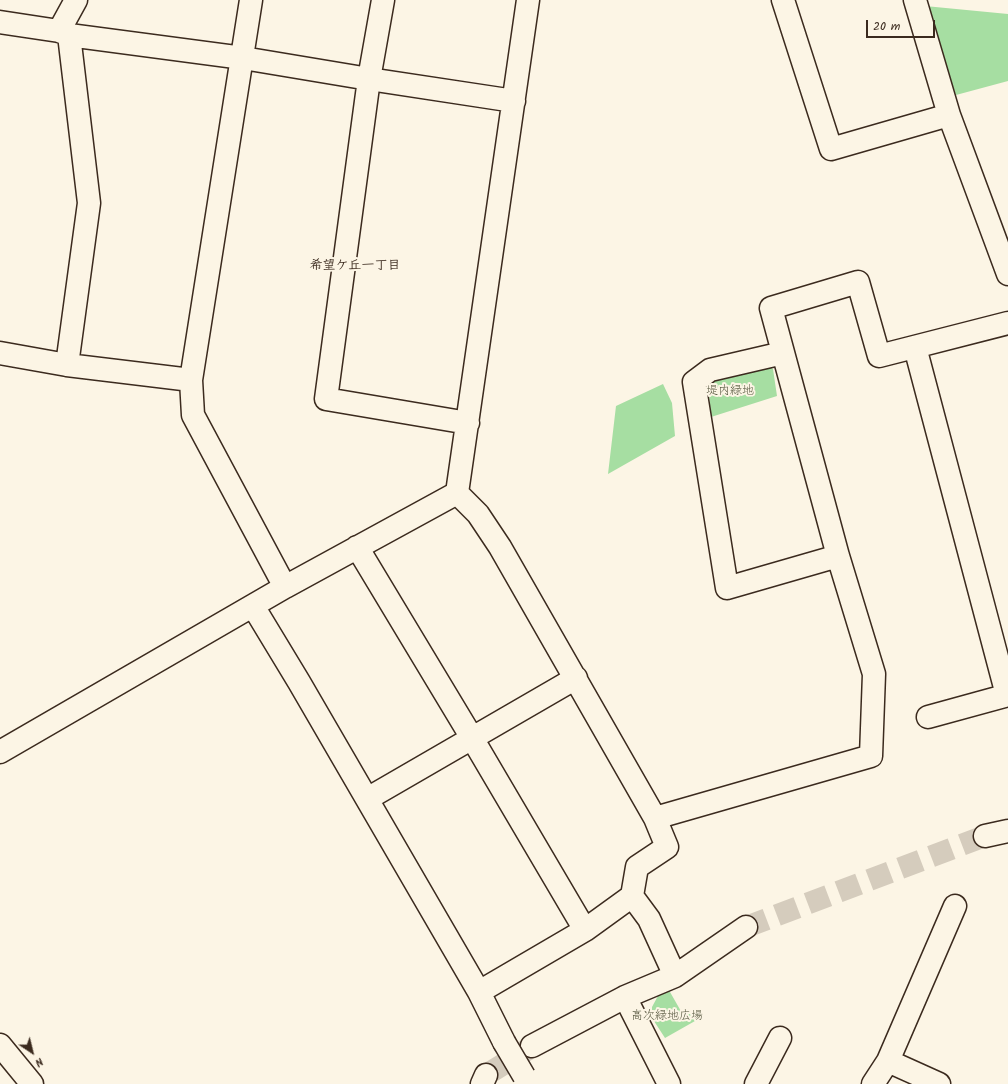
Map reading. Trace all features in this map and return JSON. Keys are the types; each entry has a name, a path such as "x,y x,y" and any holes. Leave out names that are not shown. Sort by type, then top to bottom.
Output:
{"street":[{"path":"67,365 89,203 64,33 76,0"},
{"path":"251,0 191,380 193,415 285,587"},
{"path":"383,0 369,79 326,399 468,423"},
{"path":"457,493 528,0"},
{"path":"783,0 831,149 949,115"},
{"path":"915,0 949,115 1008,274"},
{"path":"0,22 64,33 243,58 514,101"},
{"path":"655,818 871,756 874,674 838,556 771,308 858,282 879,356 1008,323"},
{"path":"915,347 1008,695 928,717"},
{"path":"0,353 67,365 191,380"},
{"path":"783,353 710,370 694,382 728,588 838,556"},
{"path":"0,752 285,587 457,493"},
{"path":"457,493 478,514 500,547 655,818 667,847 637,867 632,896 585,930 479,992"},
{"path":"357,548 472,738 585,930"},
{"path":"253,606 299,682 479,992 504,1042 526,1080"},
{"path":"367,799 576,678"},
{"path":"985,836 1008,830"},
{"path":"632,896 649,919 675,976"},
{"path":"873,1084 888,1061 955,906"},
{"path":"532,1046 625,997 675,976 746,927"},
{"path":"625,997 669,1084"},
{"path":"756,1084 780,1038"},
{"path":"0,1045 32,1084"},
{"path":"888,1061 939,1084"}],"green space":[{"path":"925,6 1008,14 1008,81 956,95"},
{"name":"堤内緑地","path":"765,363 773,369 777,396 711,417 708,383 716,377"},
{"path":"663,384 672,403 675,436 608,474 616,406"},
{"name":"高次緑地広場","path":"666,985 682,1013 690,1014 695,1021 665,1038 652,1018 652,1007"}],"tunnel":[{"path":"746,927 985,836"},
{"path":"486,1075 530,1048"}],"district":[{"name":"希望ケ丘一丁目","path":"355,267"}]}
